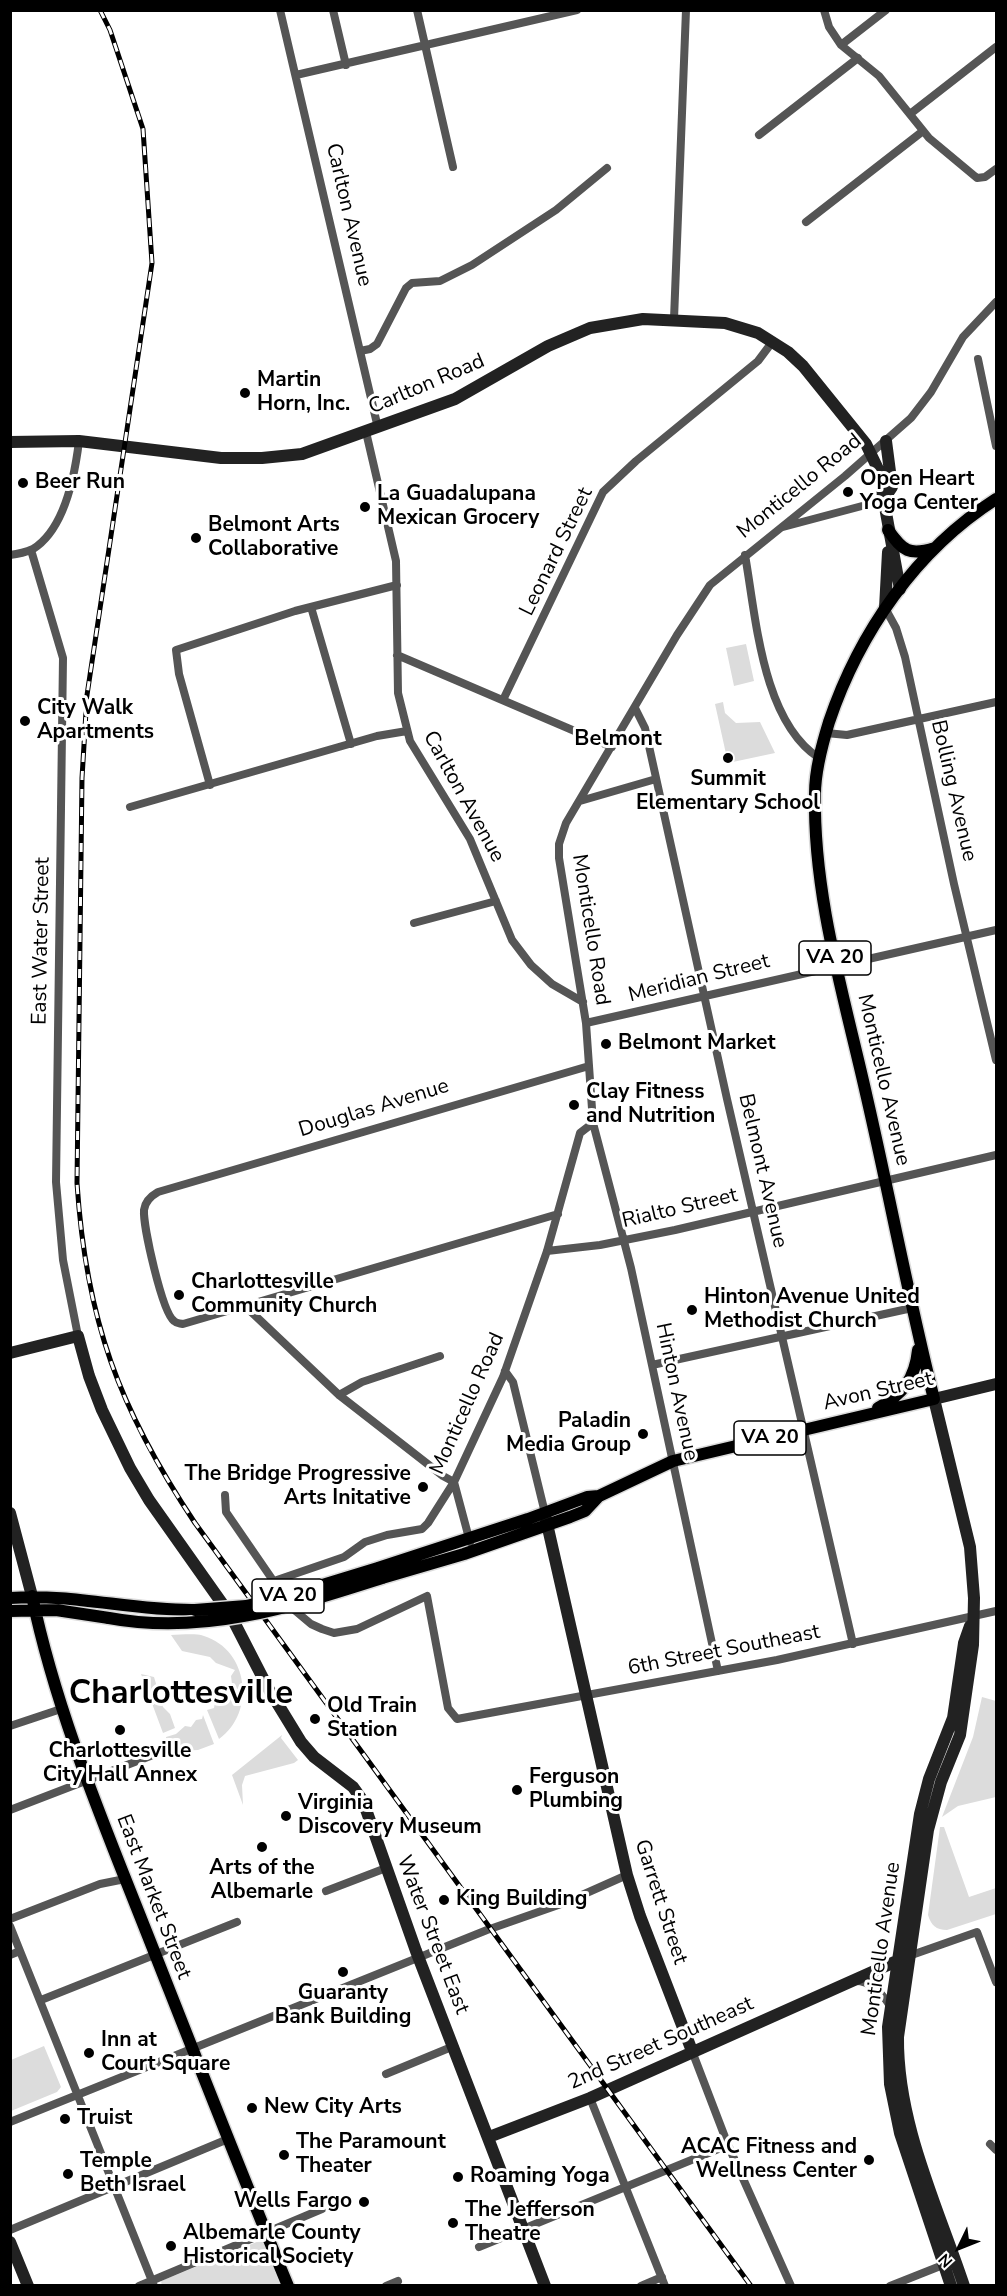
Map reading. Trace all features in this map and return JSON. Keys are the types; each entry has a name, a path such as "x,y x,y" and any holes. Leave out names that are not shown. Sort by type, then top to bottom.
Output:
{"main road":[{"name":"Carlton Road","path":"10,442 79,441 184,455 262,458 302,454 372,430 476,389 548,346 579,332 627,320 674,319 725,323 750,330 773,342 803,366 872,453"},
{"path":"884,499 892,487 886,441"},
{"name":"Bolling Avenue","path":"872,453 884,499 900,589"},
{"name":"Monticello Avenue","path":"964,2286 950,2262 897,2118 888,2059 890,2006 904,1958 932,1812 964,1717 973,1645 974,1584 970,1547 919,1340 886,1180 837,966 823,894 814,794 819,758 847,676 885,608 936,548 996,499"},
{"path":"888,530 898,543 909,551 920,553 936,548"},
{"name":"Bolling Avenue","path":"885,608 888,530"},
{"path":"10,1353 78,1336"},
{"name":"Water Street East","path":"78,1336 88,1376 130,1468 163,1522 231,1616 268,1688 301,1742 314,1757 358,1793 545,2286"},
{"name":"VA 20","path":"867,1414 893,1400 910,1382 916,1363 919,1340"},
{"name":"Avon Street","path":"380,1573 473,1551 546,1519 587,1497 599,1496 673,1461 996,1384"},
{"name":"East Market Street","path":"10,1513 35,1609 87,1779 191,2050 288,2286"},
{"name":"Avon Street","path":"380,1573 469,1539 546,1519"},
{"name":"Garrett Street","path":"546,1519 627,1875 644,1927 692,2051"},
{"name":"VA 20","path":"32,1596 65,1597 167,1610 246,1606 380,1573"},
{"name":"VA 20","path":"10,1611 35,1609 131,1622 191,1624 282,1609 380,1573"},
{"path":"10,1598 32,1596"},
{"name":"Monticello Avenue","path":"904,1958 898,2063 906,2114 950,2262 951,2286"},
{"name":"2nd Street Southeast","path":"489,2136 590,2098 904,1958"},
{"path":"10,2242 28,2286"}],"street":[{"name":"Carlton Avenue","path":"280,10 360,351 393,542 398,585 398,693 407,731 419,759 470,839 507,932 520,953 552,984 583,1002"},
{"path":"333,10 346,65"},
{"path":"417,10 453,166"},
{"path":"296,75 346,65 554,13 577,10"},
{"path":"674,319 686,10"},
{"path":"824,10 829,27 841,45 879,76 923,131 977,178 985,177 996,169"},
{"path":"841,45 886,10"},
{"path":"910,114 996,47"},
{"path":"759,135 858,58"},
{"path":"806,222 923,131"},
{"path":"360,351 370,349 377,344 406,288 412,283 440,281 472,265 556,210 607,168"},
{"name":"Monticello Road","path":"274,1581 344,1557 365,1542 387,1535 422,1529 454,1482 505,1371 547,1251 579,1133 593,1123 586,1023 559,858 562,833 580,801 702,594 721,574 886,441 922,405 963,337 996,302"},
{"name":"Leonard Street","path":"503,700 603,492 636,461 758,361 773,342"},
{"path":"978,359 996,446"},
{"path":"10,555 31,550 46,536 67,499 74,479 79,441"},
{"path":"777,529 862,506"},
{"name":"East Water Street","path":"31,550 63,658 56,1182 63,1260 78,1336"},
{"path":"745,555 774,695 790,730 800,743 819,758"},
{"path":"210,785 174,652 311,607 398,585"},
{"path":"311,607 351,744"},
{"name":"Bolling Avenue","path":"885,608 896,628 905,657 917,720 996,1060"},
{"path":"397,655 612,747"},
{"path":"826,733 847,735 996,702"},
{"name":"Belmont Avenue","path":"635,708 645,728 704,996 853,1644"},
{"path":"130,807 351,744 407,731"},
{"path":"580,801 656,779"},
{"path":"414,924 496,901"},
{"name":"Meridian Street","path":"586,1023 996,930"},
{"name":"Douglas Avenue","path":"245,1306 177,1323 170,1317 153,1266 144,1211 150,1197 170,1189 590,1066"},
{"name":"Hinton Avenue","path":"593,1123 652,1365 718,1671"},
{"name":"Rialto Street","path":"547,1251 623,1240 996,1155"},
{"path":"245,1306 558,1214"},
{"path":"245,1306 339,1395 443,1476 454,1482 454,1492 473,1551"},
{"path":"652,1365 912,1308"},
{"path":"339,1395 370,1379 440,1356"},
{"path":"505,1371 513,1382 546,1519"},
{"path":"225,1495 226,1512 274,1581"},
{"name":"6th Street Southeast","path":"274,1581 301,1617 311,1624 334,1633 366,1626 427,1596 447,1708 457,1719 853,1644 996,1611"},
{"path":"10,1726 64,1708"},
{"path":"10,1810 153,1755"},
{"path":"326,1891 386,1868"},
{"path":"10,2122 499,1925 564,1903 627,1875"},
{"path":"10,1919 100,1884 125,1879"},
{"path":"41,2000 237,1922"},
{"path":"10,1926 153,2283"},
{"name":"2nd Street Southeast","path":"904,1958 977,1932 996,1981"},
{"path":"10,1955 20,1951"},
{"path":"848,1982 860,1981 871,1985 882,1993 890,2006"},
{"path":"386,2074 454,2046"},
{"name":"Garrett Street","path":"692,2051 728,2145 791,2286"},
{"path":"590,2098 663,2281 641,2286"},
{"path":"10,2230 228,2139"},
{"path":"479,2247 728,2145"},
{"path":"139,2286 153,2283 322,2209"},
{"path":"890,2286 950,2262"},
{"path":"386,2286 398,2281"}],"shaded area":[{"path":"746,644 754,681 734,686 726,648"},
{"path":"723,702 725,713 736,723 760,722 775,753 728,763 715,704"},
{"path":"171,1635 204,1636 219,1643 231,1654 238,1668 242,1683 239,1714 231,1728 219,1739 207,1710 214,1708 215,1702 225,1696 227,1687 232,1684 231,1676 235,1670 216,1663 210,1657 182,1651"},
{"path":"141,1674 154,1677 163,1707 170,1714 175,1728 163,1733"},
{"path":"982,1697 996,1701 996,1797 958,1806 942,1817 973,1737"},
{"path":"203,1715 214,1744 198,1750 176,1751 166,1742 166,1737 176,1734 185,1726 191,1727 196,1720 202,1719"},
{"path":"282,1735 281,1738 298,1760 245,1776 242,1785 243,1805 232,1775"},
{"path":"940,1827 944,1827 969,1897 996,1888 996,1914 947,1930 937,1928 931,1922 928,1915"},
{"path":"44,2046 61,2087 57,2092 11,2111 11,2060"},
{"path":"259,2241 262,2242 280,2285 162,2286 161,2281"}],"railway":[{"path":"100,10 110,30 143,129 152,263 87,695 82,778 77,1183 82,1232 98,1321 111,1362 146,1441 195,1523 751,2286"}],"place":[{"name":"Martin Horn, Inc.","path":"245,393"},
{"name":"Beer Run","path":"23,483"},
{"name":"Open Heart Yoga Center","path":"848,492"},
{"name":"La Guadalupana Mexican Grocery","path":"365,507"},
{"name":"Belmont Arts Collaborative","path":"196,538"},
{"name":"City Walk Apartments","path":"25,721"},
{"name":"Summit Elementary School","path":"728,758"},
{"name":"Belmont Market","path":"606,1044"},
{"name":"Clay Fitness and Nutrition","path":"574,1105"},
{"name":"Charlottesville Community Church","path":"179,1295"},
{"name":"Hinton Avenue United Methodist Church","path":"692,1310"},
{"name":"Paladin Media Group","path":"643,1434"},
{"name":"The Bridge Progressive Arts Initative","path":"423,1487"},
{"name":"Old Train Station","path":"315,1719"},
{"name":"Charlottesville City Hall Annex","path":"120,1730"},
{"name":"Ferguson Plumbing","path":"517,1790"},
{"name":"Virginia Discovery Museum","path":"286,1816"},
{"name":"Arts of the Albemarle","path":"262,1847"},
{"name":"King Building","path":"444,1900"},
{"name":"Guaranty Bank Building","path":"343,1972"},
{"name":"Inn at Court Square","path":"89,2053"},
{"name":"New City Arts","path":"252,2108"},
{"name":"Truist","path":"65,2119"},
{"name":"The Paramount Theater","path":"284,2155"},
{"name":"ACAC Fitness and Wellness Center","path":"869,2160"},
{"name":"Temple Beth Israel","path":"68,2174"},
{"name":"Roaming Yoga","path":"458,2177"},
{"name":"Wells Fargo","path":"364,2202"},
{"name":"The Jefferson Theatre","path":"453,2223"},
{"name":"Albemarle County Historical Society","path":"171,2246"}],"district":[{"name":"Belmont","path":"618,740"},
{"name":"Charlottesville","path":"181,1695"}]}
